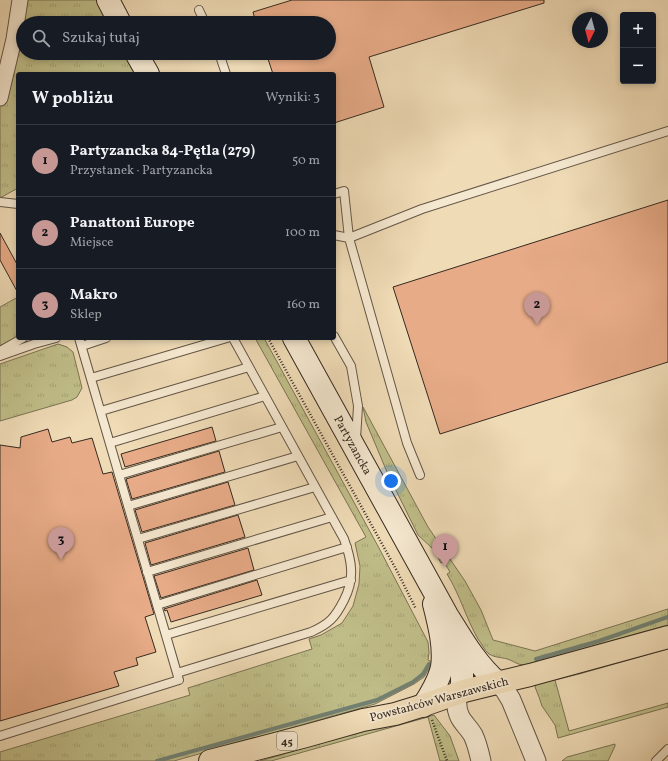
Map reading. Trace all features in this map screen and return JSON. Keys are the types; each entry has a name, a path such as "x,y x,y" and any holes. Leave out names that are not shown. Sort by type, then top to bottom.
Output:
{"main road":[{"path":"108,0 116,16"},
{"path":"140,60 147,72"},
{"name":"Partyzancka","path":"295,340 447,615 468,649 488,674 498,683"},
{"path":"422,706 429,698 442,665 440,636 429,582"},
{"name":"Partyzancka","path":"447,615 450,633 462,667 460,687"},
{"name":"Powstańców Warszawskich","path":"210,761 362,720 395,714 422,706 460,687 498,683 530,676 668,637"}],"street":[{"path":"18,16 20,0"},
{"path":"0,98 16,27"},
{"path":"498,683 505,690 511,700 536,761"},
{"path":"460,687 457,710 460,717 474,736 481,761"}],"lane":[{"path":"199,10 202,16"},
{"path":"221,60 225,72"},
{"path":"336,235 349,238 422,209 668,131"},
{"path":"336,193 344,191 349,238 407,443 420,474"},
{"path":"0,202 16,204"},
{"path":"0,351 19,340"},
{"path":"0,356 49,340"},
{"path":"0,736 179,680 81,342 94,340"},
{"path":"91,378 220,340"},
{"path":"177,673 311,632 324,625 338,613 350,588 352,580 351,562 344,539 234,340"},
{"path":"336,340 350,366 358,406 355,449"},
{"path":"101,411 249,367"},
{"path":"110,443 266,396"},
{"path":"119,475 282,427"},
{"path":"128,506 298,456"},
{"path":"138,539 315,487"},
{"path":"147,572 332,518"},
{"path":"157,605 347,547"},
{"path":"166,635 352,580"},
{"path":"656,761 668,749"}],"path":[{"path":"269,340 418,612"},
{"path":"422,706 430,712 447,761"}],"green space":[{"path":"20,0 108,0 116,16 17,16"},
{"path":"16,20 16,60 140,60 147,72 16,72 16,189 0,198 0,98"},
{"path":"16,298 16,339 0,351 0,307"},
{"path":"256,340 265,340 379,548 428,642 428,660 432,662 424,677 414,684 375,704 174,761 0,761 0,752 190,695 188,688 312,649 309,639 321,635 342,623 353,606 359,584 360,566 355,543 366,537"},
{"path":"58,344 67,347 73,352 82,388 77,397 72,400 0,421 0,364"},
{"path":"363,407 428,527 465,581 481,610 493,640 535,651 668,609 668,625 524,665 489,654 484,649 474,631 456,590 447,574 450,572 444,562 441,563 433,549 418,535 387,472 366,422"},
{"path":"668,647 668,649 555,680 569,731 668,703 668,707 558,738 555,725 542,706 535,687 536,684"},
{"path":"426,713 427,717 434,715 450,736 459,761 440,761 428,717 271,761 260,761"},
{"path":"615,744 608,761 562,761 567,757"}],"building":[{"path":"292,0 544,0 544,3 369,57 384,107 336,122 336,72 272,72 268,60 336,60 336,16 254,16 253,12"},
{"path":"668,200 668,362 440,434 393,287"},
{"path":"0,233 16,262 16,289 0,260"},
{"path":"212,427 216,441 125,467 121,454"},
{"path":"48,429 52,442 70,437 72,443 92,438 103,474 112,472 154,614 145,617 156,652 136,658 138,665 114,672 119,686 0,721 0,445 20,448 21,437"},
{"path":"219,451 225,472 132,499 126,479"},
{"path":"228,482 235,505 142,532 135,510"},
{"path":"238,515 245,537 151,565 145,543"},
{"path":"248,548 254,570 161,598 154,576"},
{"path":"257,580 262,595 171,622 167,610 165,611 164,609"}],"waterway":[{"path":"536,659 599,641 668,617"},
{"path":"157,761 377,700 413,682 423,674 429,664"}],"place":[{"name":"Panattoni Europe","path":"537,325"},
{"name":"Makro","path":"61,560"},
{"name":"Partyzancka 84-Pętla (279)","path":"445,567"}]}
